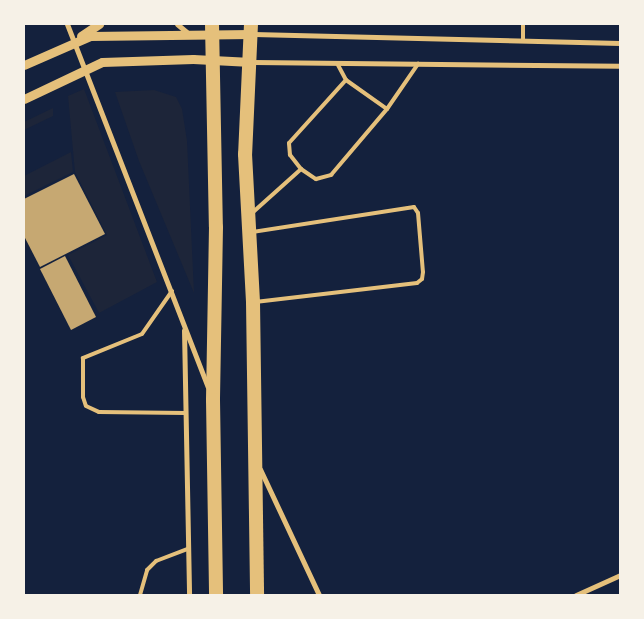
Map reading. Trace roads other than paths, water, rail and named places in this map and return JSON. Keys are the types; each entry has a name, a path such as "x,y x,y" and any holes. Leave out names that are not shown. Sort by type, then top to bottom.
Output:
{"highway":[{"path":"212,29 216,227 213,400 216,595"},
{"path":"251,29 245,154 246,218 253,302 257,595"}],"street":[{"path":"67,24 213,400"},
{"path":"74,41 99,24"},
{"path":"177,24 189,34"},
{"path":"24,65 74,41 90,36 189,34 212,29 620,43"},
{"path":"24,99 102,62 212,60 620,66"},
{"path":"184,324 189,595"},
{"path":"255,459 319,595"},
{"path":"576,595 620,575"}],"lane":[{"path":"523,24 523,40"},
{"path":"337,63 346,80 387,109"},
{"path":"346,80 289,143 290,155 301,169 316,180 331,175 387,109 418,64"},
{"path":"246,218 301,169"},
{"path":"248,232 414,207 418,213 423,272 422,279 417,284 253,302"},
{"path":"172,291 142,334 83,358 83,398 86,406 99,412 186,413"},
{"path":"140,595 142,582 151,565 188,549"}]}
